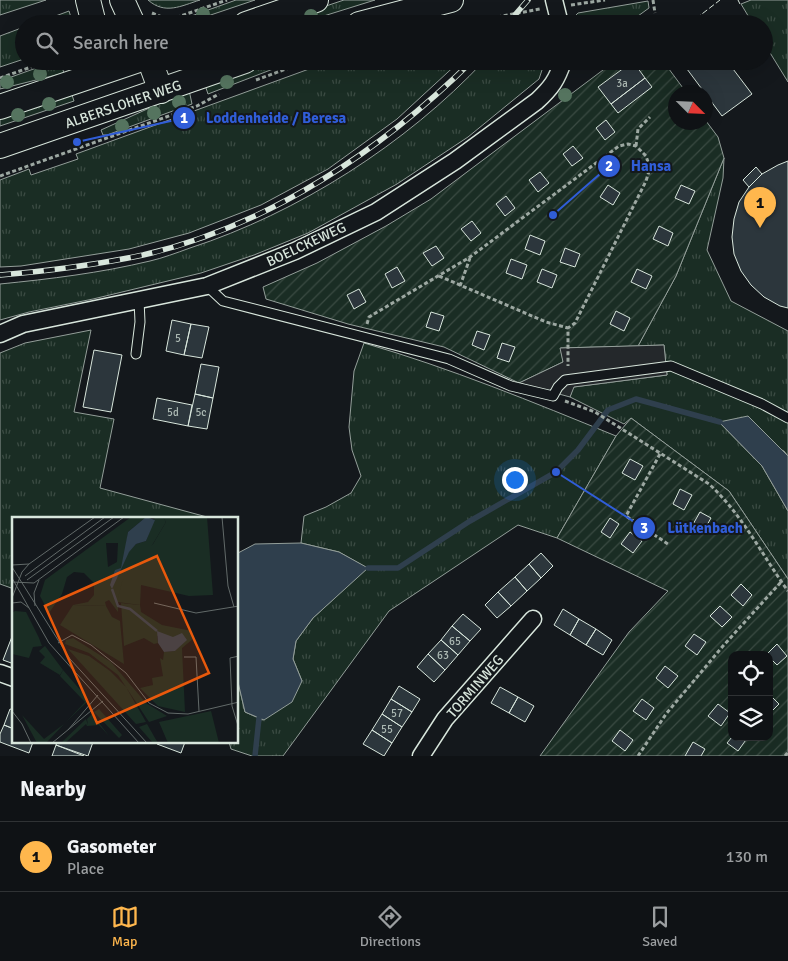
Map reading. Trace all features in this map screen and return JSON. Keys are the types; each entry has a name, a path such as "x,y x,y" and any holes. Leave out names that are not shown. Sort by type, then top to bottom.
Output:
{"main road":[{"path":"88,0 92,15"},
{"path":"122,0 139,15"},
{"path":"272,15 316,0"},
{"path":"394,15 451,0"},
{"path":"0,107 95,70"},
{"path":"106,70 116,106"},
{"path":"153,70 161,91"},
{"name":"ALBERSLOHER WEG","path":"0,146 220,70"}],"street":[{"name":"BOELCKEWEG","path":"0,334 23,324 207,286 295,251 376,212 455,161 537,101 549,90 558,78 560,70"},
{"name":"TORMINWEG","path":"421,756 445,720 532,619"},
{"path":"0,673 12,677"}],"lane":[{"path":"207,286 223,300 449,359 511,386 553,396 565,380 671,366 762,404 788,418"},
{"path":"136,354 140,322 139,300"}],"path":[{"path":"188,15 227,0"},
{"path":"500,15 554,3 605,0"},
{"path":"654,0 654,14"},
{"path":"0,78 23,70"},
{"path":"0,176 197,106"},
{"path":"636,146 638,129 650,117"},
{"path":"364,337 369,317 470,257 619,146 628,144 636,146 646,156 650,168 646,181 575,323 568,328"},
{"path":"460,286 470,257"},
{"path":"438,276 546,322 568,328"},
{"path":"568,328 569,379"},
{"path":"553,396 595,412 708,484 723,497 788,591"},
{"path":"660,454 626,516 668,544"},
{"path":"638,756 666,714 723,646 782,582"},
{"path":"785,756 788,752"}],"green space":[{"path":"0,0 46,0 0,15"},
{"path":"148,0 200,0 180,7 167,8 154,5"},
{"path":"236,0 255,0 211,15 194,15"},
{"path":"344,0 375,0 327,15 299,15"},
{"path":"751,0 788,0 788,82 773,58 773,15 748,15 741,4"},
{"path":"648,1 649,8 639,15 576,15 578,13"},
{"path":"69,11 70,15 58,15"},
{"path":"15,30 15,62 0,67 0,36"},
{"path":"31,70 63,70 64,73 0,89 0,81"},
{"path":"247,70 271,70 208,94 205,85"},
{"path":"306,70 450,70 397,119 328,169 261,205 189,233 129,249 21,266 0,267 0,180 29,169 31,175 78,159 76,154"},
{"path":"475,70 542,70 539,79 468,137 397,184 308,233 254,255 201,273 0,320 0,284 94,272 160,258 271,216 348,172 385,147 453,91"},
{"path":"603,70 670,70 681,85 668,85 668,130 713,130 718,137 724,158 676,276 638,346 561,348 563,362 519,383 444,347 348,324 266,299 263,287 317,263 386,226 431,199"},
{"path":"189,90 192,104 103,135 101,130"},
{"path":"71,92 74,101 0,126 0,116"},
{"path":"724,158 723,178 707,250 731,301 788,331 788,456 784,451 719,422 762,466 788,511 788,579 729,491 631,418 624,424 570,397 573,387 667,375 664,345 638,346 676,276"},
{"path":"91,330 74,412 114,419 100,488 207,517 12,517 12,588 0,584 0,353 25,343"},
{"path":"364,343 460,374 616,436 557,538 518,525 389,611 283,756 252,756 231,749 230,744 239,744 239,686 245,712 263,720 302,681 293,659 296,641 313,618 367,568 339,552 301,543 304,516 326,507 351,493 361,476 352,450 349,427 354,371"},
{"path":"631,418 729,491 788,579 788,756 540,756 629,632 668,591 557,538 616,436"}],"shaded area":[{"path":"664,345 667,375 574,387 570,397 519,383 563,362 560,348"}],"water":[{"path":"748,416 788,456 788,511 762,466 719,422"},
{"path":"301,543 339,552 368,568 313,618 296,641 293,659 302,681 292,702 264,720 245,712 239,686 239,552 255,544"}],"building":[{"path":"621,70 639,70 645,78 611,104 598,87"},
{"path":"688,70 734,70 752,94 722,116 713,104 713,85 699,85"},
{"path":"645,78 652,87 618,113 611,104"},
{"path":"606,120 615,132 605,140 596,128"},
{"path":"573,146 583,158 572,166 563,154"},
{"path":"788,161 788,308 780,306 764,297 751,285 741,271 734,254 732,237 734,219 739,202 749,187 762,174"},
{"path":"756,167 762,174 749,187 743,180"},
{"path":"540,172 549,183 538,192 529,180"},
{"path":"608,185 620,193 613,205 600,197"},
{"path":"681,185 695,191 689,204 675,198"},
{"path":"506,196 515,208 505,216 496,204"},
{"path":"472,221 481,233 471,241 461,229"},
{"path":"659,226 673,233 668,246 653,239"},
{"path":"530,235 545,241 540,255 525,249"},
{"path":"436,246 444,258 432,266 423,253"},
{"path":"565,248 580,254 575,267 560,262"},
{"path":"511,259 527,265 522,279 506,273"},
{"path":"397,267 405,281 392,288 385,274"},
{"path":"542,269 557,275 552,288 537,282"},
{"path":"637,269 652,276 646,289 631,282"},
{"path":"359,289 366,302 354,309 347,295"},
{"path":"616,311 630,318 624,331 610,324"},
{"path":"431,312 444,316 439,331 426,327"},
{"path":"172,320 191,324 184,355 166,351"},
{"path":"191,324 209,327 202,358 184,355"},
{"path":"477,331 490,335 484,350 472,345"},
{"path":"502,343 515,347 509,362 497,358"},
{"path":"94,350 122,355 111,412 83,407"},
{"path":"201,364 219,367 213,398 195,394"},
{"path":"195,394 213,398 207,429 188,426"},
{"path":"157,398 192,405 188,426 153,419"},
{"path":"630,459 643,466 635,480 622,473"},
{"path":"680,489 692,495 684,510 673,504"},
{"path":"700,512 711,518 703,532 692,526"},
{"path":"610,518 619,524 610,538 601,532"},
{"path":"630,532 642,541 633,553 621,544"},
{"path":"541,553 553,566 541,578 529,564"},
{"path":"529,564 541,578 527,591 515,577"},
{"path":"515,577 527,591 511,606 498,592"},
{"path":"741,584 752,595 743,606 731,595"},
{"path":"498,592 511,606 497,618 485,605"},
{"path":"720,606 732,617 722,627 710,616"},
{"path":"563,609 579,619 570,635 554,625"},
{"path":"463,614 481,629 470,641 452,626"},
{"path":"579,619 596,629 586,645 570,635"},
{"path":"452,626 470,641 458,655 441,640"},
{"path":"596,629 612,640 603,655 586,645"},
{"path":"694,634 706,642 697,655 685,646"},
{"path":"12,637 12,663 3,660"},
{"path":"441,640 458,655 445,670 428,654"},
{"path":"777,644 787,656 777,665 773,661 773,651 770,651"},
{"path":"428,654 445,670 434,682 417,667"},
{"path":"665,666 678,676 668,688 656,678"},
{"path":"399,686 420,699 412,712 391,699"},
{"path":"500,687 518,697 509,713 491,703"},
{"path":"518,697 534,706 525,722 509,713"},
{"path":"773,698 779,704 773,710"},
{"path":"391,699 412,712 402,727 382,714"},
{"path":"642,699 654,708 646,720 633,711"},
{"path":"718,704 728,712 728,716 721,726 708,716"},
{"path":"10,709 12,710 12,728 4,725"},
{"path":"382,714 402,727 392,743 372,730"},
{"path":"4,725 12,728 12,744 32,744 29,753 0,742 0,734"},
{"path":"372,730 392,743 384,756 363,744"},
{"path":"620,730 633,740 625,751 612,741"},
{"path":"729,741 745,741 738,751 727,743"},
{"path":"693,742 705,749 701,756 685,756"},
{"path":"56,744 92,744 88,756"},
{"path":"157,744 184,744 181,753"},
{"path":"56,745 84,756 52,756"}],"waterway":[{"path":"368,568 398,568 470,521 556,472 578,450 608,410 636,399 720,422"},
{"path":"255,756 259,718"}],"railway":[{"path":"515,15 528,0"},
{"path":"0,275 72,267 143,255 189,242 234,225 278,205 320,181 361,154 400,125 462,70"}],"fence":[{"path":"701,15 720,0"},
{"path":"738,0 740,4"}],"place":[{"name":"Loddenheide / Beresa","path":"77,142"},
{"name":"Hansa","path":"553,215"},
{"name":"Gasometer","path":"760,228"},
{"name":"Lütkenbach","path":"556,472"}]}
